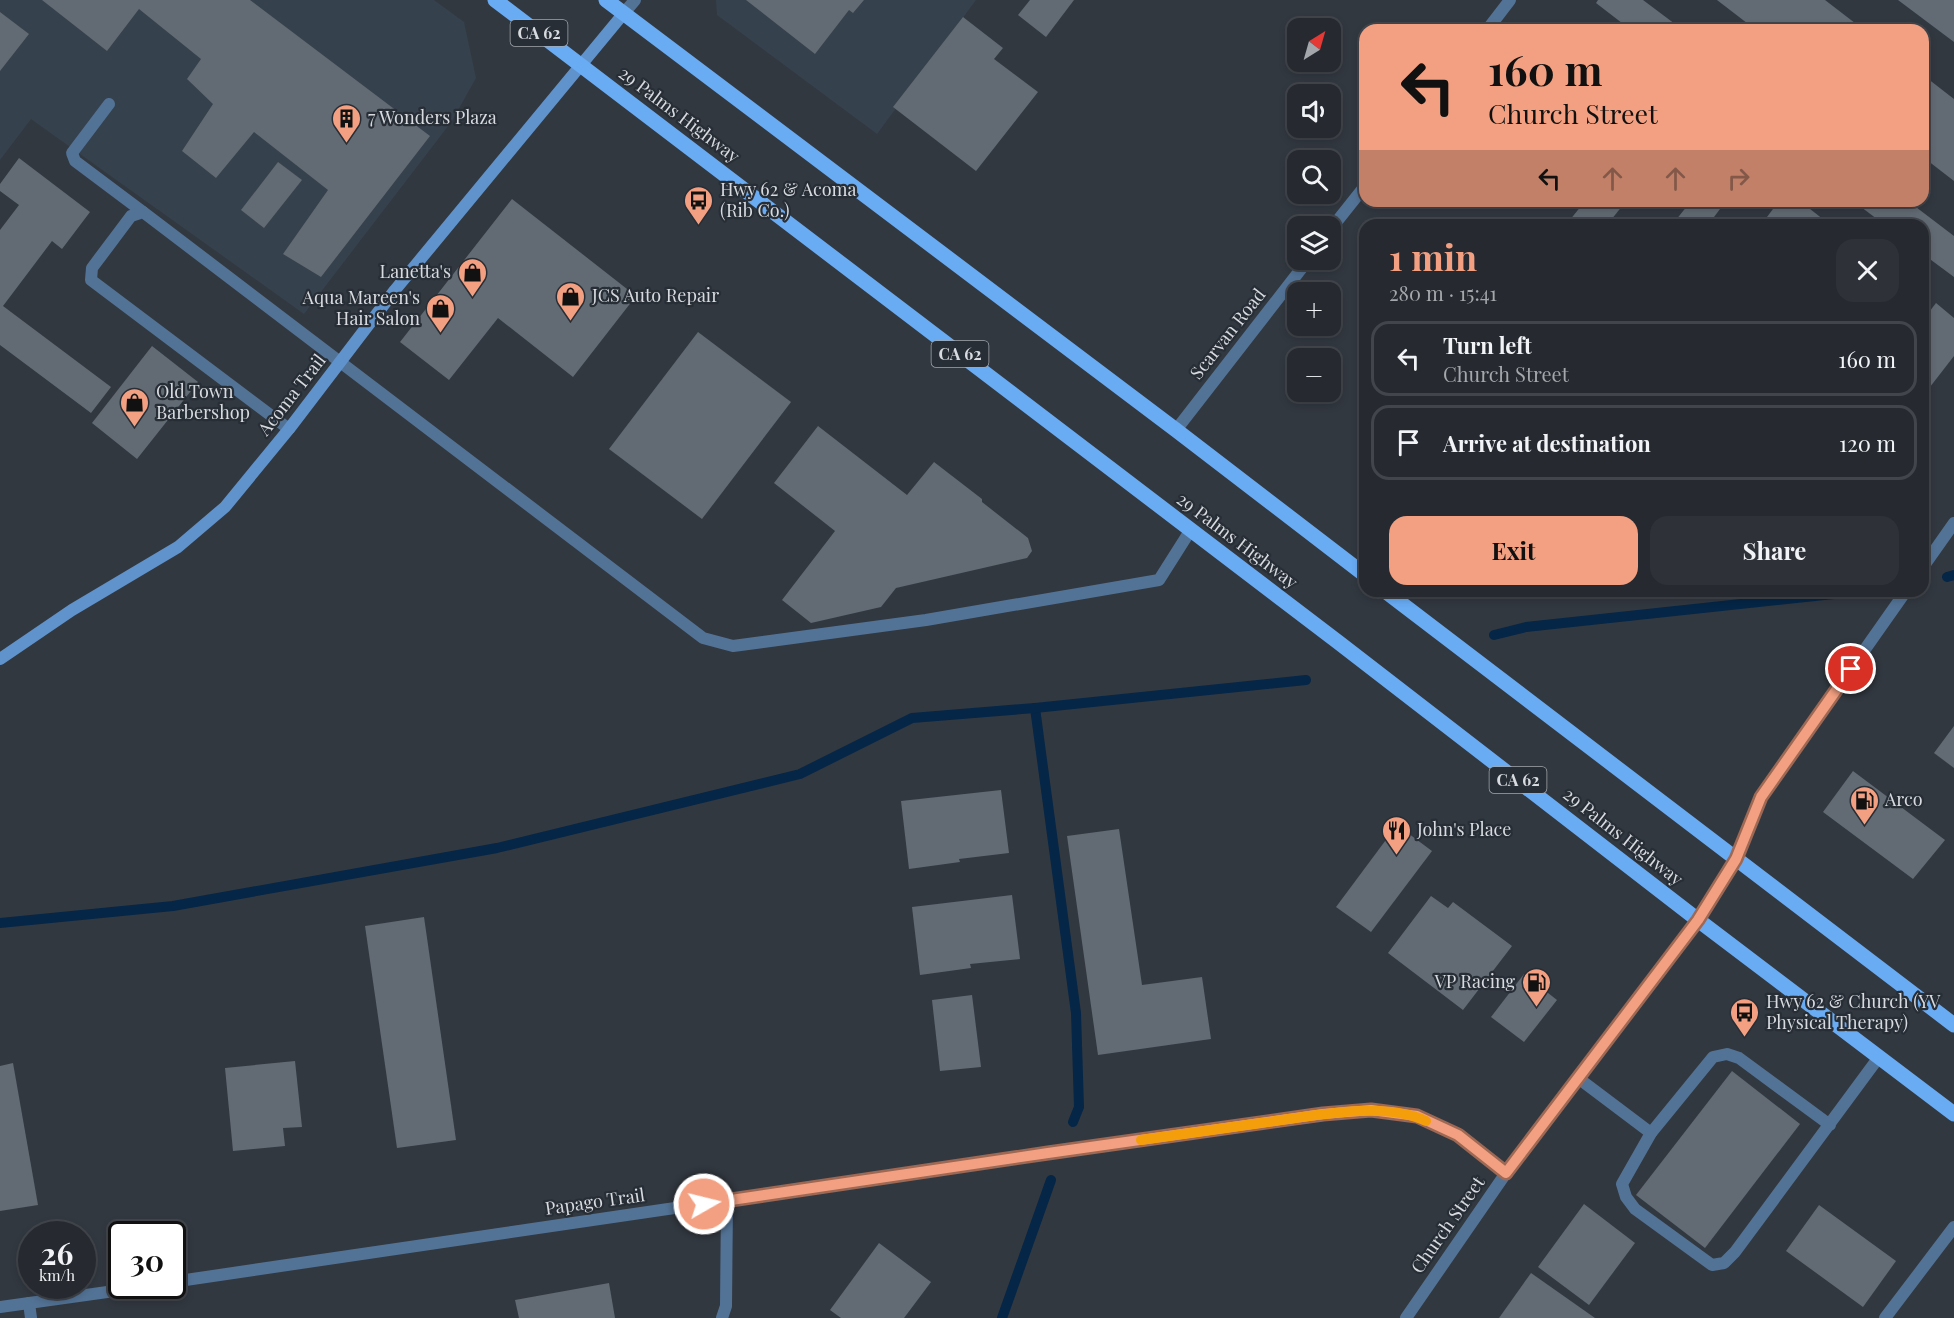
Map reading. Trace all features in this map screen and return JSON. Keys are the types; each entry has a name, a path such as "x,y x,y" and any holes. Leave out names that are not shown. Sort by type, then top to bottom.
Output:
{"main road":[{"name":"29 Palms Highway","path":"495,0 1954,1114"},
{"path":"606,0 1359,570"},
{"path":"1393,597 1954,1025"}],"street":[{"path":"624,14 635,0"},
{"path":"1491,24 1510,0"},
{"name":"Acoma Trail","path":"0,659 72,610 178,547 225,507 289,429 395,290 624,14"},
{"path":"109,104 72,153 75,161 704,638 733,646 926,620 1159,579 1190,531"},
{"path":"1341,217 1359,194"},
{"path":"143,212 131,216 92,268 91,280 289,429"},
{"name":"Scarvan Road","path":"1176,430 1300,270"},
{"path":"1929,558 1954,523"},
{"name":"Church Street","path":"1406,1318 1506,1173 1698,920 1736,859 1761,797 1902,597"},
{"path":"1830,1125 1739,1058 1727,1054 1713,1057 1651,1132 1622,1184 1626,1197 1635,1209 1712,1265 1724,1263 1735,1252 1830,1125 1879,1057"},
{"path":"1578,1078 1651,1132"},
{"name":"Papago Trail","path":"186,1280 1072,1149 1323,1114 1371,1110 1417,1116 1458,1135 1506,1173"},
{"path":"722,1318 726,1305 726,1201"},
{"path":"1885,1318 1954,1227"},
{"path":"0,1307 108,1292"},
{"path":"29,1303 31,1318"}],"shaded area":[{"path":"0,0 434,0 464,22 476,78 452,121 304,314 31,119 0,160"},
{"path":"716,0 976,0 877,134 717,15"}],"building":[{"name":"7 Wonders Plaza","path":"42,0 250,0 430,136 321,277 283,254 328,190 254,132 216,178 182,151 213,104 187,79 201,59 139,9 107,51"},
{"path":"746,0 864,0 853,13 849,10 815,54"},
{"path":"1030,0 1074,0 1046,37 1018,15"},
{"path":"1598,0 1643,0 1675,24 1623,24 1596,3"},
{"path":"1717,0 1825,0 1856,24 1748,24"},
{"path":"1898,0 1954,0 1954,42"},
{"path":"0,12 29,34 0,71"},
{"path":"963,17 1003,48 994,59 1038,92 976,171 893,107"},
{"path":"1929,80 1954,99 1954,181 1929,162"},
{"path":"19,158 90,212 62,249 52,241 3,306 111,387 91,413 0,345 0,230 19,205 0,191 0,184"},
{"path":"278,162 302,180 264,228 241,210"},
{"path":"512,199 636,296 573,377 498,318 449,380 400,342"},
{"path":"1580,207 1621,207 1612,219 1571,219"},
{"path":"1686,207 1722,207 1712,219 1677,219"},
{"path":"1774,207 1808,207 1823,219 1766,219"},
{"path":"1861,207 1916,207 1954,236 1954,277 1929,258 1929,219 1877,219"},
{"path":"1936,303 1954,318 1954,356 1929,388 1929,312"},
{"path":"698,332 791,402 702,519 609,449"},
{"path":"152,346 198,382 137,459 92,423"},
{"path":"818,426 907,495 934,462 1028,538 1032,551 1027,558 896,588 881,607 811,623 782,600 835,531 774,483"},
{"path":"1954,726 1954,768 1934,753"},
{"path":"1853,771 1945,840 1913,879 1823,812"},
{"path":"1001,790 1009,853 959,859 960,862 909,869 901,801"},
{"path":"1397,825 1432,851 1371,932 1336,907"},
{"path":"1119,829 1142,985 1202,977 1211,1039 1098,1055 1067,836"},
{"path":"1012,895 1020,959 970,964 971,968 920,975 912,907"},
{"path":"1431,896 1448,908 1453,902 1512,946 1463,1010 1388,953"},
{"path":"424,917 456,1140 397,1148 365,926"},
{"path":"1524,974 1557,1000 1524,1042 1491,1017"},
{"path":"972,995 981,1067 940,1071 932,1000"},
{"path":"295,1061 302,1127 283,1128 285,1146 233,1151 225,1068"},
{"path":"13,1063 38,1205 0,1211 0,1066"},
{"path":"1732,1071 1800,1124 1705,1248 1636,1195"},
{"path":"1584,1204 1635,1243 1589,1305 1538,1267"},
{"path":"1819,1205 1896,1261 1863,1307 1786,1251"},
{"path":"879,1243 931,1282 904,1318 841,1318 830,1310"},
{"path":"1531,1273 1595,1318 1499,1318"},
{"path":"609,1283 615,1318 519,1318 515,1300"}],"waterway":[{"path":"1947,577 1954,575"},
{"path":"1494,635 1526,627 1806,597"},
{"path":"0,923 173,906 497,848 800,774 912,718 1035,708 1306,680"},
{"path":"1035,708 1076,1013 1079,1107 1073,1122"},
{"path":"1002,1318 1051,1180"}],"slow traffic":[{"path":"1141,1140 1323,1114 1371,1110 1417,1116 1426,1121"}],"place":[{"name":"7 Wonders Plaza","path":"347,144"},
{"name":"Hwy 62 & Acoma (Rib Co.)","path":"699,226"},
{"name":"Lanetta's","path":"472,298"},
{"name":"JCS Auto Repair","path":"571,322"},
{"name":"Aqua Mareen's Hair Salon","path":"441,334"},
{"name":"Old Town Barbershop","path":"135,428"},
{"name":"Arco","path":"1864,826"},
{"name":"John's Place","path":"1396,856"},
{"name":"VP Racing","path":"1536,1008"},
{"name":"Hwy 62 & Church (YV Physical Therapy)","path":"1745,1038"}],"route":[{"path":"704,1204 1323,1114 1371,1110 1417,1116 1458,1135 1506,1173 1698,920 1736,859 1761,797 1851,669"}]}
